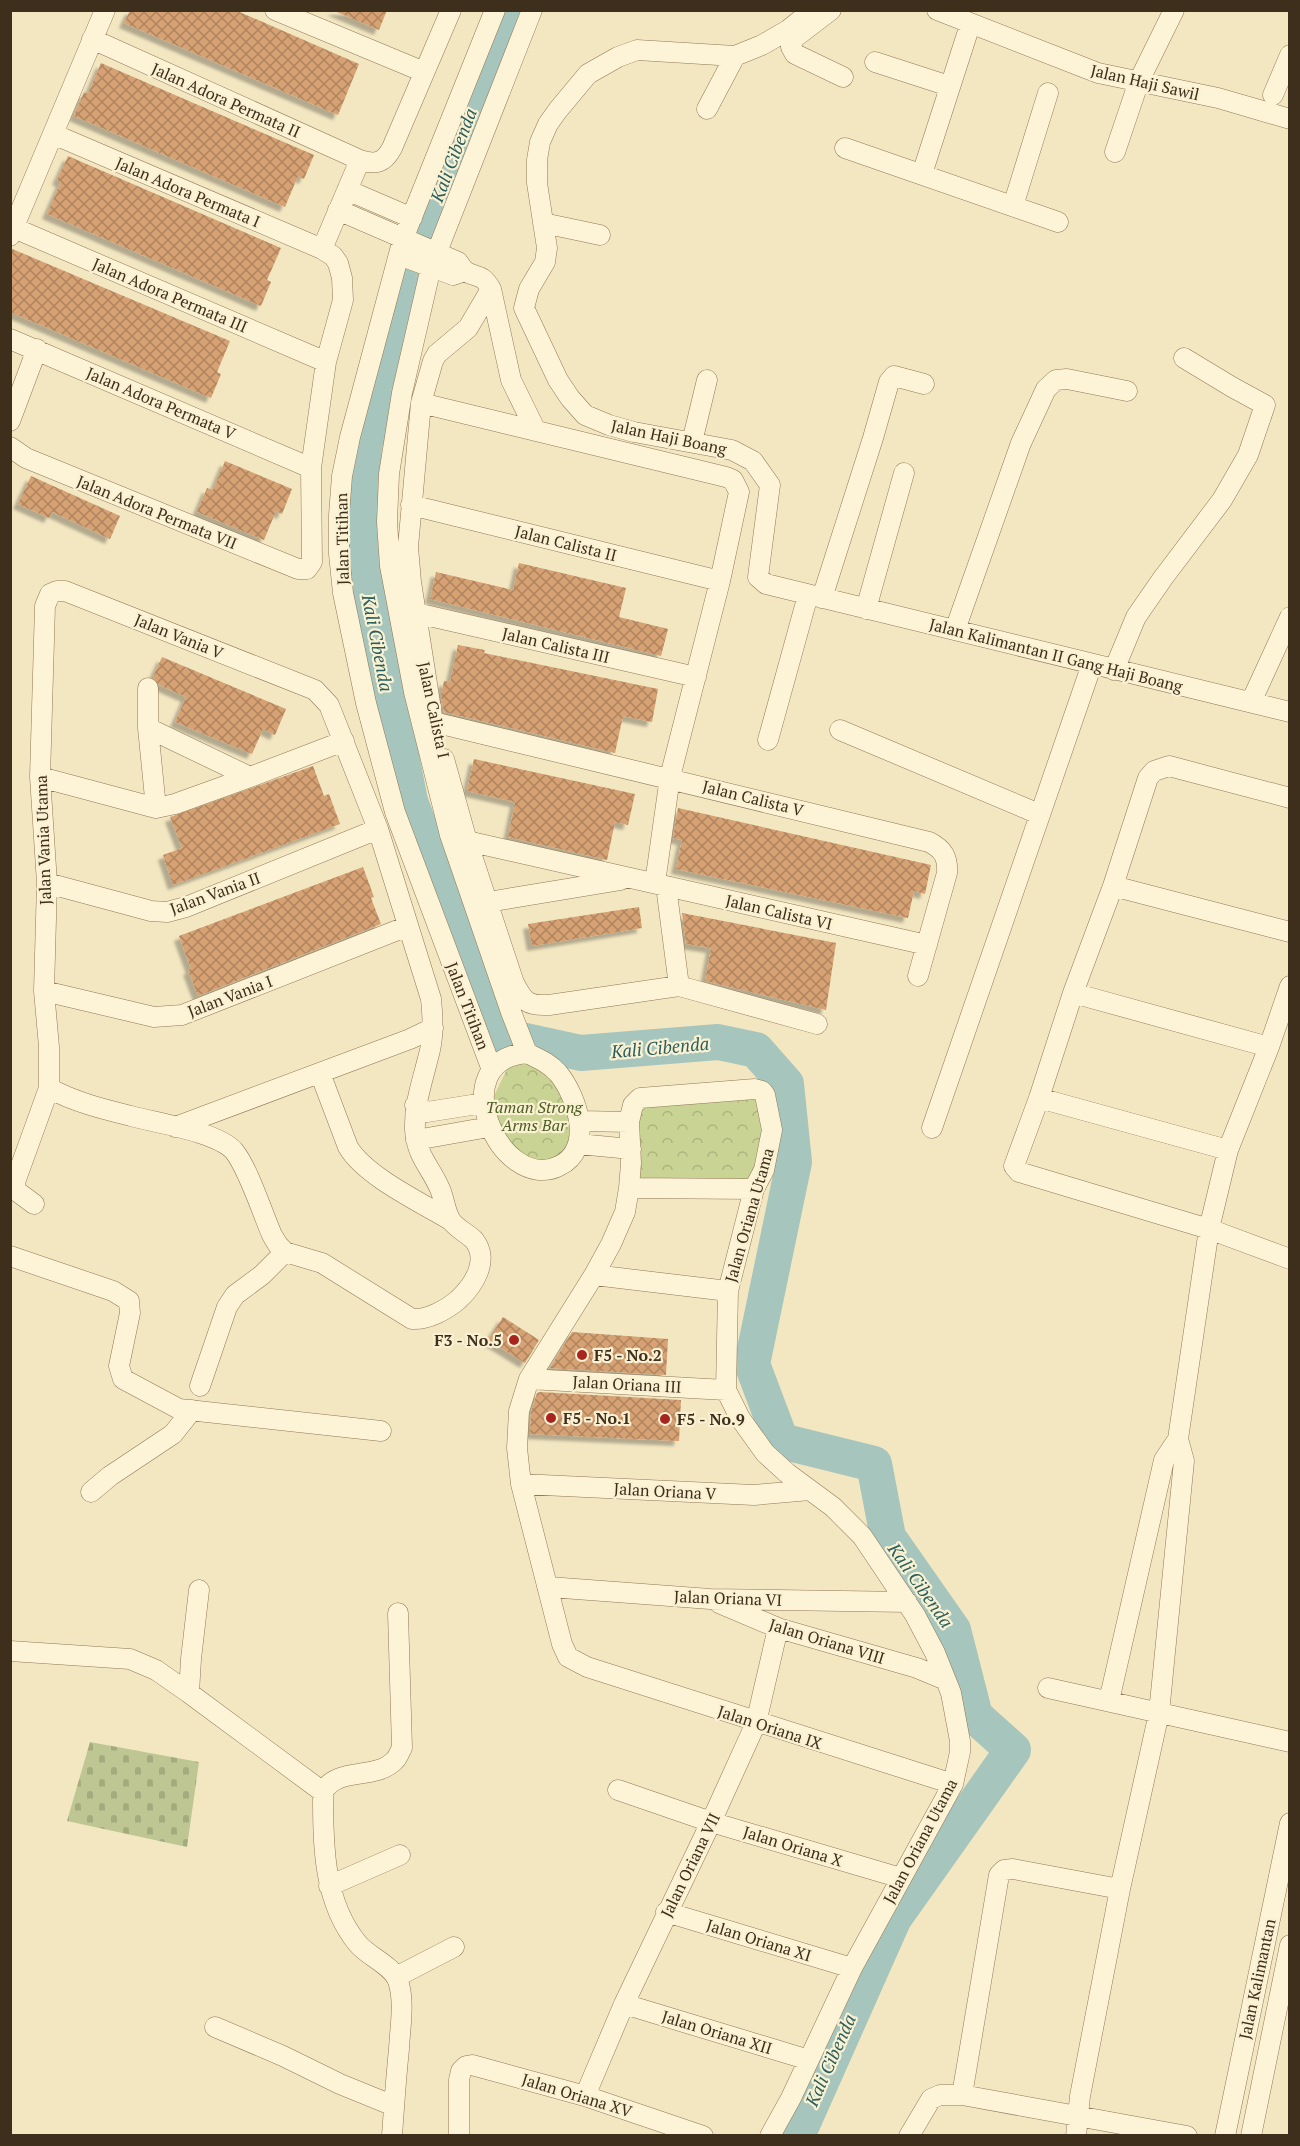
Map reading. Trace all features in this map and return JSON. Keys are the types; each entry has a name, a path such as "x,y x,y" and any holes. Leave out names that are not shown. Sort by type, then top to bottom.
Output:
{"street":[{"path":"12,232 105,10"},
{"path":"275,10 424,72"},
{"path":"311,468 326,362 343,300 338,263 333,256 322,249 360,160 369,163 381,162 388,156 452,10"},
{"name":"Jalan Titihan","path":"492,1070 395,812 366,703 343,593 339,554 339,515 342,476 350,437 412,218 495,10"},
{"path":"527,1053 510,1012 450,835 414,693 390,566 387,522 389,474 402,393 431,259 532,10"},
{"name":"Jalan Haji Boang","path":"813,10 788,30 762,45 735,56 637,50 618,57 588,74 548,124 540,142 537,183 547,248 545,262 529,289 524,308 558,380 585,415 634,432 732,450 753,461 763,472 770,485 758,577 766,584 815,596"},
{"path":"831,10 794,39 791,47 795,54 843,77"},
{"name":"Jalan Haji Sawil","path":"937,10 1098,73 1218,98 1290,119"},
{"path":"1115,152 1139,81 1174,10"},
{"path":"922,174 949,86 962,18"},
{"name":"Jalan Adora Permata II","path":"92,39 360,160"},
{"path":"707,109 735,56"},
{"path":"1273,95 1289,59"},
{"path":"874,62 949,86"},
{"path":"1013,206 1048,93"},
{"name":"Jalan Adora Permata I","path":"53,134 322,249"},
{"path":"845,148 1058,222"},
{"path":"347,190 412,218"},
{"path":"338,210 404,248 431,259 458,262 465,271 483,278 491,289 511,380 536,431"},
{"path":"543,223 600,235"},
{"name":"Jalan Adora Permata III","path":"12,232 326,362"},
{"name":"Jalan Calista I","path":"491,289 468,328 437,354 421,403 408,547 433,722 467,841 514,983 528,1003 536,1006 549,1005 679,986"},
{"name":"Jalan Adora Permata V","path":"10,339 311,468"},
{"path":"10,421 37,349"},
{"path":"1114,670 1136,617 1222,500 1248,456 1265,405 1184,358"},
{"path":"768,740 815,596 873,438 889,382 894,376 924,384"},
{"path":"955,630 1021,443 1046,389 1056,380 1067,379 1127,391"},
{"path":"692,442 707,380"},
{"path":"421,403 726,477 737,486 739,492 720,581 669,777 660,885 679,986 817,1024"},
{"name":"Jalan Adora Permata VII","path":"10,447 26,458 298,569 307,569 312,562 313,555 311,468"},
{"path":"866,609 904,473"},
{"name":"Jalan Calista II","path":"411,505 720,581"},
{"name":"Jalan Vania V","path":"50,594 65,591 308,687 319,693 330,705 344,741"},
{"name":"Jalan Vania Utama","path":"34,1204 15,1190 15,1182 49,1088 49,1047 44,991 47,883 40,777 45,606 50,594"},
{"name":"Jalan Kalimantan II Gang Haji Boang","path":"815,596 1290,712"},
{"name":"Jalan Calista III","path":"416,613 696,677"},
{"path":"1251,702 1290,617"},
{"path":"932,1128 1092,664"},
{"path":"148,688 148,728 156,808"},
{"name":"Jalan Calista V","path":"433,722 669,777 929,842 939,847 945,854 948,864 947,873 918,976"},
{"path":"148,728 250,777"},
{"path":"840,730 1039,814"},
{"path":"40,777 156,808 175,804 344,741 378,829 431,999 433,1028 429,1057 415,1105 416,1140 418,1153 438,1185 450,1220"},
{"path":"1290,798 1170,766 1154,771 1148,778 1113,886 1073,993 1014,1166 1019,1172 1209,1229 1290,1259"},
{"name":"Jalan Vania II","path":"47,883 151,911 167,912 186,907 378,829"},
{"name":"Jalan Calista VI","path":"467,841 927,945"},
{"name":"Jalan Calista VI","path":"488,902 631,878"},
{"path":"1113,886 1290,932"},
{"name":"Jalan Vania I","path":"44,991 154,1017 182,1016 408,926"},
{"path":"1076,2126 1120,1890 1159,1713 1184,1461 1178,1439 1209,1229 1228,1150 1269,1047 1290,986"},
{"path":"1073,993 1269,1047"},
{"path":"175,1127 410,1039 433,1028"},
{"path":"527,1053 545,1062 557,1072 569,1088 580,1121 578,1144 569,1160 559,1167 548,1170 537,1169 510,1156 498,1142 489,1127 484,1103 485,1084 492,1070 507,1056 527,1053"},
{"path":"212,1114 225,1142 242,1163 272,1234 285,1252 322,1263 405,1315 421,1320 452,1305 468,1291 480,1266 481,1252 473,1240 450,1220 370,1171 355,1158 320,1073"},
{"path":"49,1088 66,1097 94,1106 225,1142"},
{"name":"Jalan Oriana Utama","path":"629,1122 633,1105 640,1098 762,1090 768,1103 772,1130 764,1170 754,1189 728,1291 726,1390 740,1418 765,1453 833,1507 862,1536 907,1602 935,1653 951,1693 960,1741 953,1784 852,1968 770,2136"},
{"path":"1039,1098 1228,1150"},
{"path":"415,1105 427,1112 484,1103"},
{"path":"549,1587 521,1484 517,1448 519,1411 529,1379 611,1244 625,1212 630,1188 629,1122 580,1121"},
{"path":"416,1140 489,1127"},
{"path":"578,1144 631,1149"},
{"path":"630,1188 754,1189"},
{"path":"200,1386 226,1307 235,1295 262,1275 285,1252"},
{"path":"10,1256 113,1291 129,1301 130,1313 119,1366 123,1379 179,1409 381,1431"},
{"path":"594,1275 728,1291"},
{"name":"Jalan Oriana III","path":"529,1379 726,1390"},
{"path":"91,1492 110,1476 173,1434 192,1410"},
{"path":"1109,1701 1164,1460 1178,1439"},
{"name":"Jalan Oriana V","path":"521,1484 754,1495 810,1490"},
{"name":"Jalan Oriana VI","path":"549,1587 710,1599 907,1602"},
{"name":"Jalan Oriana IX","path":"549,1587 562,1644 568,1657 587,1667 756,1723 953,1784"},
{"path":"189,1693 199,1590"},
{"name":"Jalan Oriana VIII","path":"710,1599 778,1628 917,1668 946,1680"},
{"path":"392,2136 400,2021 398,1983 362,1949 348,1932 329,1886 325,1857 323,1792 327,1785 338,1779 384,1768 395,1760 402,1748 398,1613"},
{"name":"Jalan Oriana VII","path":"585,2096 666,1912 711,1822 756,1723 778,1628"},
{"path":"10,1651 130,1659 156,1670 323,1792"},
{"path":"1048,1688 1290,1742"},
{"name":"Jalan Oriana X","path":"618,1790 711,1822 901,1878"},
{"name":"Jalan Kalimantan","path":"1225,2136 1290,1823"},
{"path":"329,1886 400,1855"},
{"path":"962,2095 999,1875 1004,1870 1013,1869 1120,1890"},
{"name":"Jalan Oriana XI","path":"666,1912 852,1968"},
{"name":"Jalan Kalimantan","path":"1251,2136 1290,1945"},
{"path":"398,1983 454,1947"},
{"name":"Jalan Oriana XII","path":"624,2004 809,2060"},
{"path":"215,2027 394,2106"},
{"name":"Jalan Oriana XV","path":"459,2136 459,2080 461,2071 466,2066 472,2065 585,2096 703,2136"},
{"path":"909,2136 931,2099 940,2095 962,2095 1076,2126 1187,2136"}],"green space":[{"name":"Taman Strong Arms Bar","path":"514,1054 545,1062 580,1121 559,1167 524,1165 485,1115"},
{"path":"760,1093 768,1130 751,1186 633,1184 637,1108"},
{"path":"90,1742 199,1762 187,1847 67,1821"}],"building":[{"path":"130,10 235,10 359,64 338,115 124,23"},
{"path":"332,10 387,10 379,30"},
{"path":"101,63 314,155 304,179 298,176 285,207 74,116 84,92 88,94"},
{"path":"68,156 281,248 267,280 271,282 261,306 47,214 61,182 57,180"},
{"path":"10,248 230,341 217,372 221,374 211,398 10,312"},
{"path":"225,461 292,489 282,514 276,511 264,540 197,512 207,488 213,490"},
{"path":"31,476 120,516 110,539 52,512 49,518 18,504"},
{"path":"519,563 626,588 619,617 668,629 661,656 430,599 436,572 513,590"},
{"path":"458,645 485,650 484,653 658,689 652,722 623,716 615,753 444,712 441,696 444,681 450,682"},
{"path":"162,657 286,709 275,735 263,729 252,754 175,722 186,697 159,685 153,677"},
{"path":"474,759 635,794 628,825 615,822 607,860 508,837 515,802 467,791"},
{"path":"313,766 324,796 329,794 340,824 173,885 163,855 182,848 170,817"},
{"path":"678,808 931,865 925,894 914,891 908,918 676,869 682,840 673,838"},
{"path":"363,867 381,924 198,996 179,936"},
{"path":"639,907 642,928 532,946 528,924"},
{"path":"682,913 836,943 826,1010 705,981 711,948 686,944"},
{"name":"F3 - No.5","path":"503,1317 539,1340 525,1363 488,1340"},
{"path":"572,1332 668,1339 666,1375 550,1368"},
{"path":"537,1393 681,1400 679,1441 530,1434 531,1413"}],"waterway":[{"name":"Kali Cibenda","path":"508,10 426,228 364,446 360,548 410,801 494,1034 581,1053 718,1042 756,1050 786,1084 794,1162 752,1364 781,1441 874,1464 888,1537 953,1630 975,1716 1013,1750 894,1918 797,2136"}],"place":[{"name":"F3 - No.5","path":"514,1340"},
{"name":"F5 - No.2","path":"582,1355"},
{"name":"F5 - No.1","path":"551,1418"},
{"name":"F5 - No.9","path":"665,1419"}]}
